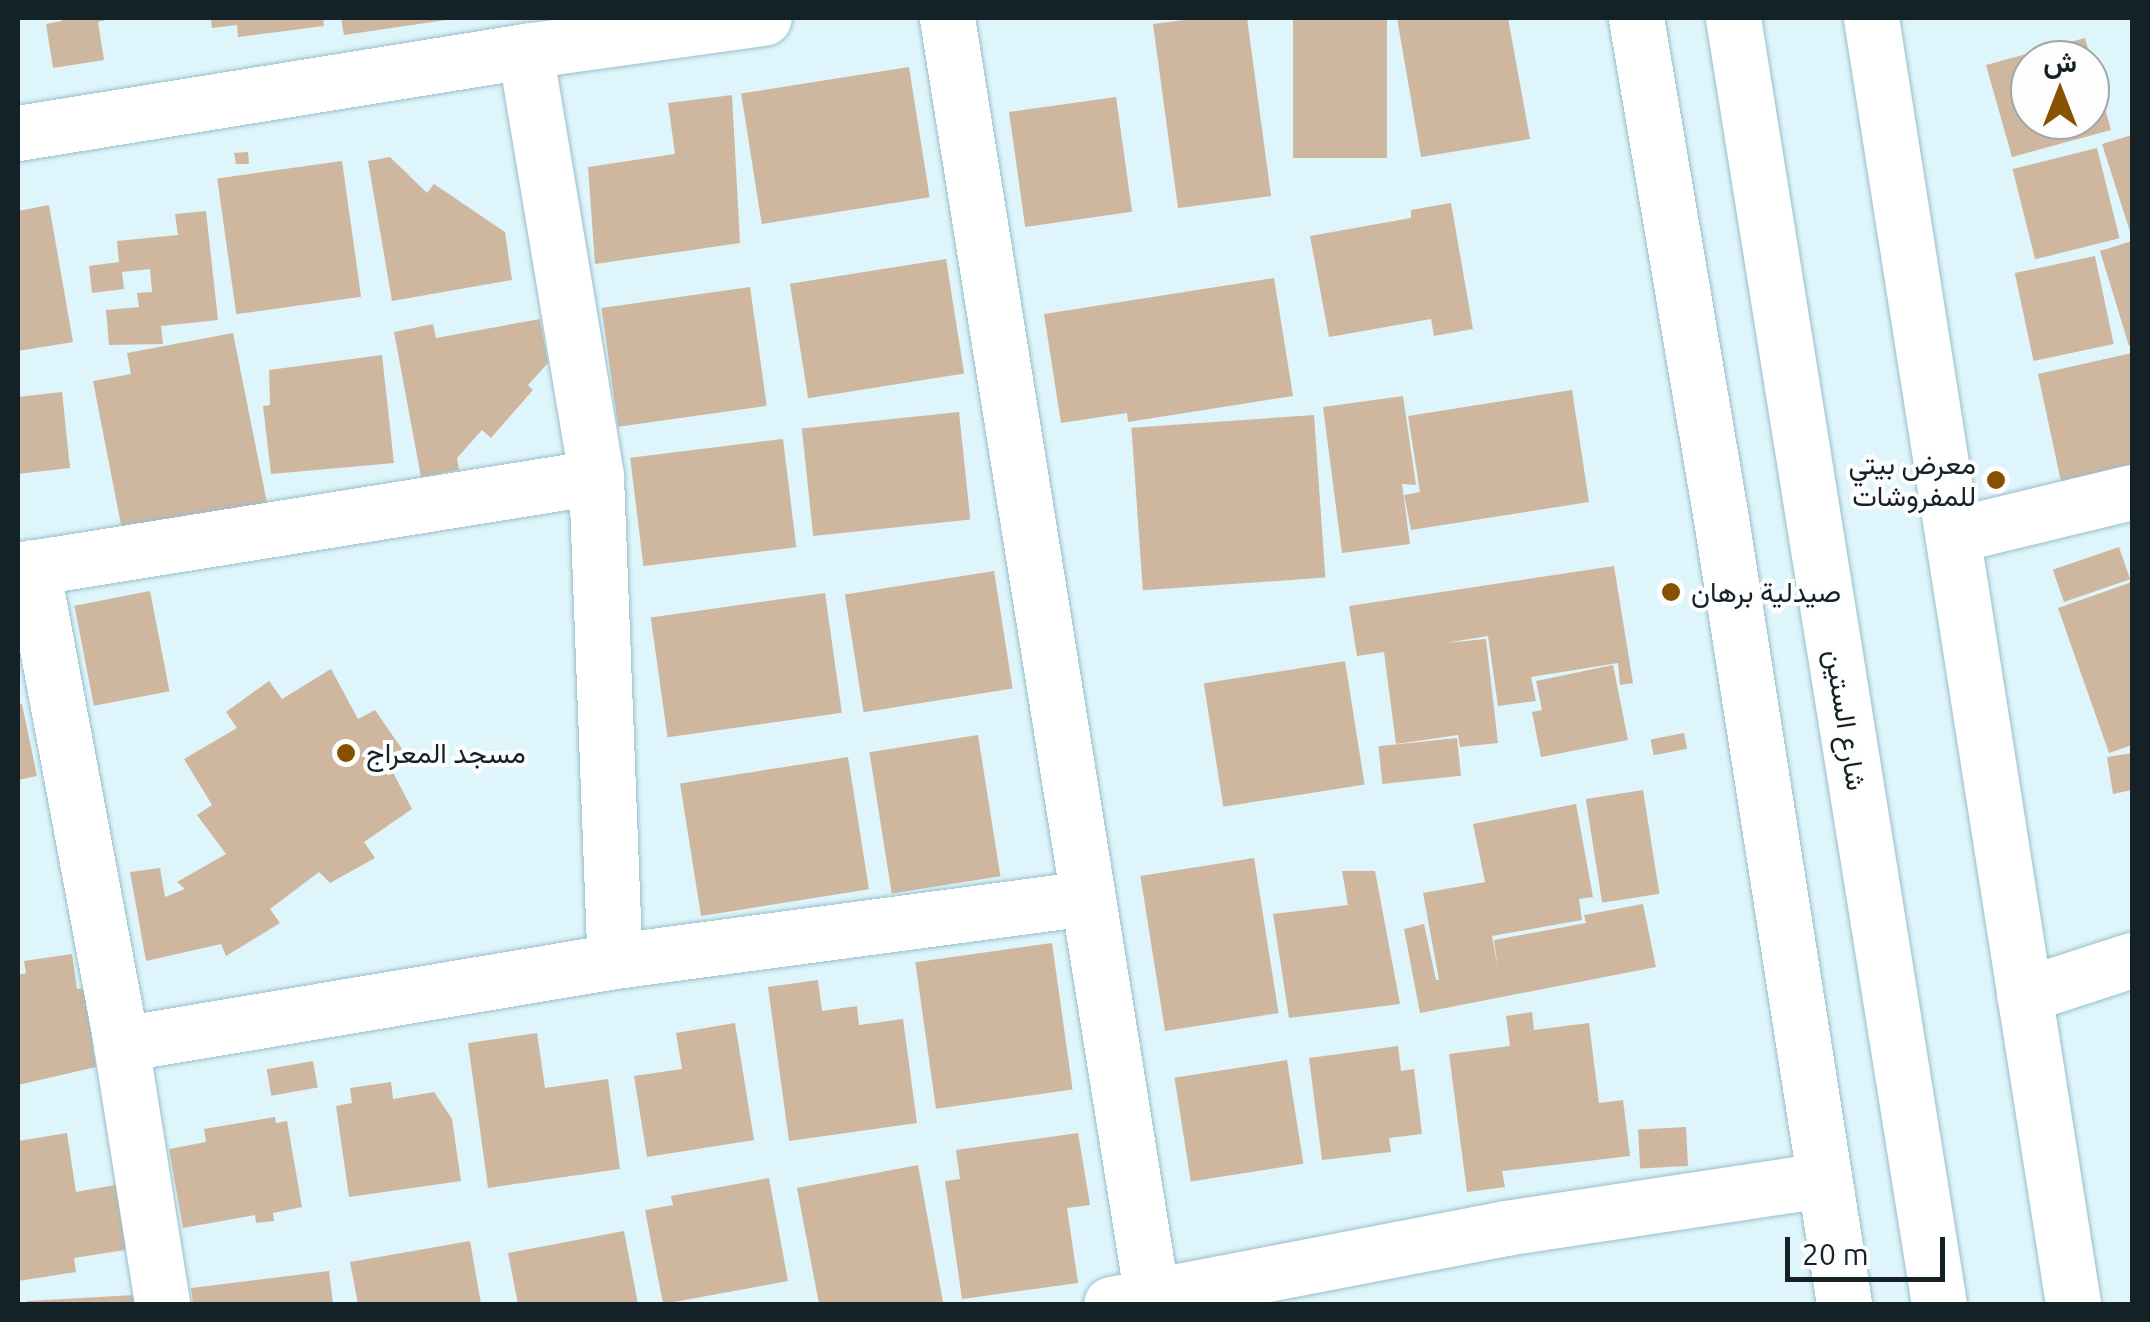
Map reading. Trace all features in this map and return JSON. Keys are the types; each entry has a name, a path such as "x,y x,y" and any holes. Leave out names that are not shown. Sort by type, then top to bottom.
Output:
{"street":[{"path":"18,133 498,42 764,18"},
{"path":"947,18 1088,898 1138,1302 1506,1228 1823,1180"},
{"path":"1636,18 1721,520 1844,1304"},
{"name":"شارع الستين","path":"1733,18 1939,1304"},
{"path":"1871,18 2072,1304"},
{"path":"498,42 596,477 615,961"},
{"path":"162,1304 121,1044 25,568 596,477"},
{"path":"1954,536 2132,492"},
{"path":"121,1044 615,961 1088,898"},
{"path":"2024,996 2132,960"}],"building":[{"path":"61,18 113,18 98,22 104,60 53,68 46,24 62,21"},
{"path":"211,18 323,18 324,26 238,37 237,25 212,28"},
{"path":"341,18 446,18 446,20 344,35"},
{"path":"1247,18 1271,196 1178,208 1153,24"},
{"path":"1293,18 1387,18 1387,158 1293,158"},
{"path":"1397,18 1508,18 1530,139 1421,157"},
{"path":"2010,58 2010,140 2074,140 2012,157 1986,65"},
{"path":"909,67 930,197 762,224 741,94"},
{"path":"732,95 740,243 595,264 588,167 675,154 668,103"},
{"path":"1116,97 1132,212 1025,227 1009,112"},
{"path":"2132,135 2132,238 2102,144"},
{"path":"2097,148 2119,238 2035,259 2013,169"},
{"path":"248,152 249,164 236,164 234,153"},
{"path":"390,157 427,193 434,184 505,232 512,280 392,301 368,161"},
{"path":"342,161 361,297 236,314 217,179"},
{"path":"1451,203 1473,329 1434,336 1431,319 1329,337 1310,236 1411,218 1411,210"},
{"path":"49,205 73,342 18,351 18,211"},
{"path":"206,211 218,320 161,326 163,344 109,345 106,310 139,307 137,293 152,292 150,269 122,272 124,289 92,293 89,266 119,262 117,241 178,235 175,214"},
{"path":"2132,241 2132,345 2129,346 2100,251"},
{"path":"2095,256 2114,344 2034,361 2015,273"},
{"path":"946,259 964,374 808,398 790,284"},
{"path":"1274,278 1293,396 1128,422 1127,413 1061,423 1044,314"},
{"path":"750,287 767,406 618,427 601,308"},
{"path":"540,319 548,363 528,385 533,390 491,438 482,430 457,458 459,470 421,477 394,332 433,324 436,338"},
{"path":"233,333 267,503 122,530 93,381 131,374 127,353"},
{"path":"2132,353 2132,475 2063,491 2038,374"},
{"path":"382,355 394,463 271,474 263,406 270,405 269,370"},
{"path":"1572,390 1589,502 1411,530 1404,495 1420,492 1408,416"},
{"path":"62,392 70,468 18,474 18,397"},
{"path":"1403,396 1416,485 1402,484 1410,544 1342,553 1323,407"},
{"path":"959,412 970,519 813,536 802,429"},
{"path":"1314,415 1325,578 1143,590 1131,428"},
{"path":"783,439 796,547 643,566 630,458"},
{"path":"2119,547 2130,579 2064,602 2053,570"},
{"path":"1614,566 1633,683 1620,685 1618,663 1531,677 1536,701 1498,706 1488,636 1445,643 1486,639 1498,743 1460,747 1458,735 1396,744 1384,652 1357,656 1349,606"},
{"path":"994,571 1013,689 863,712 845,595"},
{"path":"2132,582 2132,745 2109,753 2058,608"},
{"path":"150,591 169,691 94,706 74,606"},
{"path":"825,593 842,713 668,737 651,617"},
{"path":"1345,661 1365,784 1223,807 1204,683"},
{"path":"1613,665 1628,740 1541,757 1532,712 1542,710 1536,681"},
{"path":"331,669 358,719 375,710 402,749 387,761 412,809 364,842 375,858 330,883 319,872 270,909 280,923 226,956 221,944 146,961 130,872 160,868 165,897 185,889 177,882 226,854 197,815 212,805 184,759 237,728 226,712 269,681 282,699"},
{"path":"18,704 22,704 37,776 18,780"},
{"path":"1684,733 1687,749 1654,755 1651,739"},
{"path":"978,735 1000,876 892,893 869,752"},
{"path":"1457,738 1461,776 1382,784 1378,746"},
{"path":"2132,753 2132,790 2113,794 2107,757"},
{"path":"848,757 869,889 701,916 680,784"},
{"path":"1643,790 1659,894 1602,903 1586,799"},
{"path":"1576,804 1593,897 1579,899 1582,920 1492,936 1498,968 1494,940 1586,923 1584,915 1643,904 1656,967 1420,1013 1404,929 1424,924 1439,980 1423,893 1485,882 1473,824"},
{"path":"1254,858 1279,1013 1165,1031 1140,876"},
{"path":"1342,871 1375,871 1400,1004 1289,1018 1273,914 1348,905"},
{"path":"1052,943 1073,1090 936,1109 915,962"},
{"path":"72,954 77,989 84,988 96,1067 18,1085 18,975 26,973 24,961"},
{"path":"818,980 822,1011 857,1006 859,1025 903,1019 917,1123 789,1141 768,987"},
{"path":"1532,1012 1534,1030 1589,1023 1599,1103 1623,1100 1630,1156 1502,1171 1505,1187 1467,1192 1449,1054 1510,1046 1506,1016"},
{"path":"735,1023 754,1140 647,1157 634,1076 682,1069 676,1033"},
{"path":"537,1033 545,1088 608,1079 620,1169 488,1188 468,1043"},
{"path":"1398,1046 1401,1071 1414,1069 1422,1134 1389,1138 1391,1152 1322,1160 1309,1058"},
{"path":"1287,1060 1303,1164 1191,1182 1174,1078"},
{"path":"313,1061 318,1088 271,1096 267,1069"},
{"path":"391,1082 393,1099 434,1092 452,1119 461,1181 349,1197 336,1106 352,1103 350,1088"},
{"path":"275,1117 276,1123 287,1121 302,1207 273,1213 274,1221 256,1223 255,1215 183,1228 169,1149 206,1142 204,1129"},
{"path":"1686,1127 1688,1166 1640,1168 1638,1130"},
{"path":"67,1133 76,1192 121,1184 131,1249 74,1258 76,1272 18,1281 18,1141"},
{"path":"1078,1133 1090,1205 1067,1208 1078,1283 962,1299 945,1181 960,1179 956,1150"},
{"path":"918,1165 943,1302 819,1304 797,1188"},
{"path":"769,1178 788,1281 663,1304 645,1210 673,1205 671,1196"},
{"path":"624,1231 638,1304 518,1304 508,1253"},
{"path":"470,1241 481,1304 358,1304 350,1262"},
{"path":"329,1271 333,1304 193,1304 191,1288"},
{"path":"135,1295 135,1304 27,1304 27,1301"}],"place":[{"name":"معرض بيتي للمفروشات","path":"1996,480"},
{"name":"صيدلية برهان","path":"1671,592"},
{"name":"مسجد المعراج","path":"346,753"}]}
